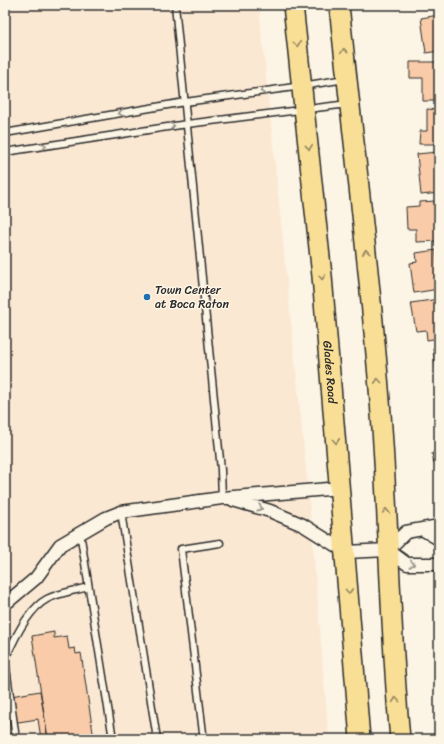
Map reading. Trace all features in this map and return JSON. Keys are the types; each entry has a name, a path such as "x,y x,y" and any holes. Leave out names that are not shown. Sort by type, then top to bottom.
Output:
{"main road":[{"name":"Glades Road","path":"293,5 322,276 346,552 360,739"},
{"path":"339,5 375,340 394,676 400,739"}],"street":[{"path":"5,604 36,578 60,545 80,532 121,512 222,498 340,488"},
{"path":"222,498 270,511 287,518 321,535 346,552 388,550 407,564 439,564"},
{"path":"388,550 406,532 439,526"},
{"path":"422,529 439,539"}],"lane":[{"path":"175,5 222,470 222,498"},
{"path":"5,133 185,102 302,86 347,78"},
{"path":"5,152 187,124 305,108 350,104"},
{"path":"121,512 157,739"},
{"path":"80,532 113,739"},
{"path":"203,733 181,549 220,543"},
{"path":"16,739 5,660 15,639 34,610 45,600 57,595 88,587"}],"shaded area":[{"name":"Town Center at Boca Raton","path":"5,5 259,5 309,497 329,739 5,739"}],"building":[{"path":"439,15 439,51 426,53 421,18"},
{"path":"410,62 439,62 439,101 423,101 423,78 410,78"},
{"path":"427,109 439,110 439,144 419,144 420,131 427,131"},
{"path":"437,152 439,193 421,195 417,154"},
{"path":"436,201 438,241 416,242 416,229 407,229 406,207 419,206 419,202"},
{"path":"436,250 439,289 414,293 410,263 417,262 416,253"},
{"path":"439,299 439,338 427,340 426,330 416,331 411,303"},
{"path":"433,348 439,348 439,388"},
{"path":"439,452 439,462 434,463 432,453"},
{"path":"54,632 54,638 67,636 69,649 75,648 76,654 81,653 94,739 48,739 32,636"},
{"path":"40,691 48,739 41,739 38,719 5,724 5,697"}],"place":[{"name":"Town Center at Boca Raton","path":"147,297"}]}
